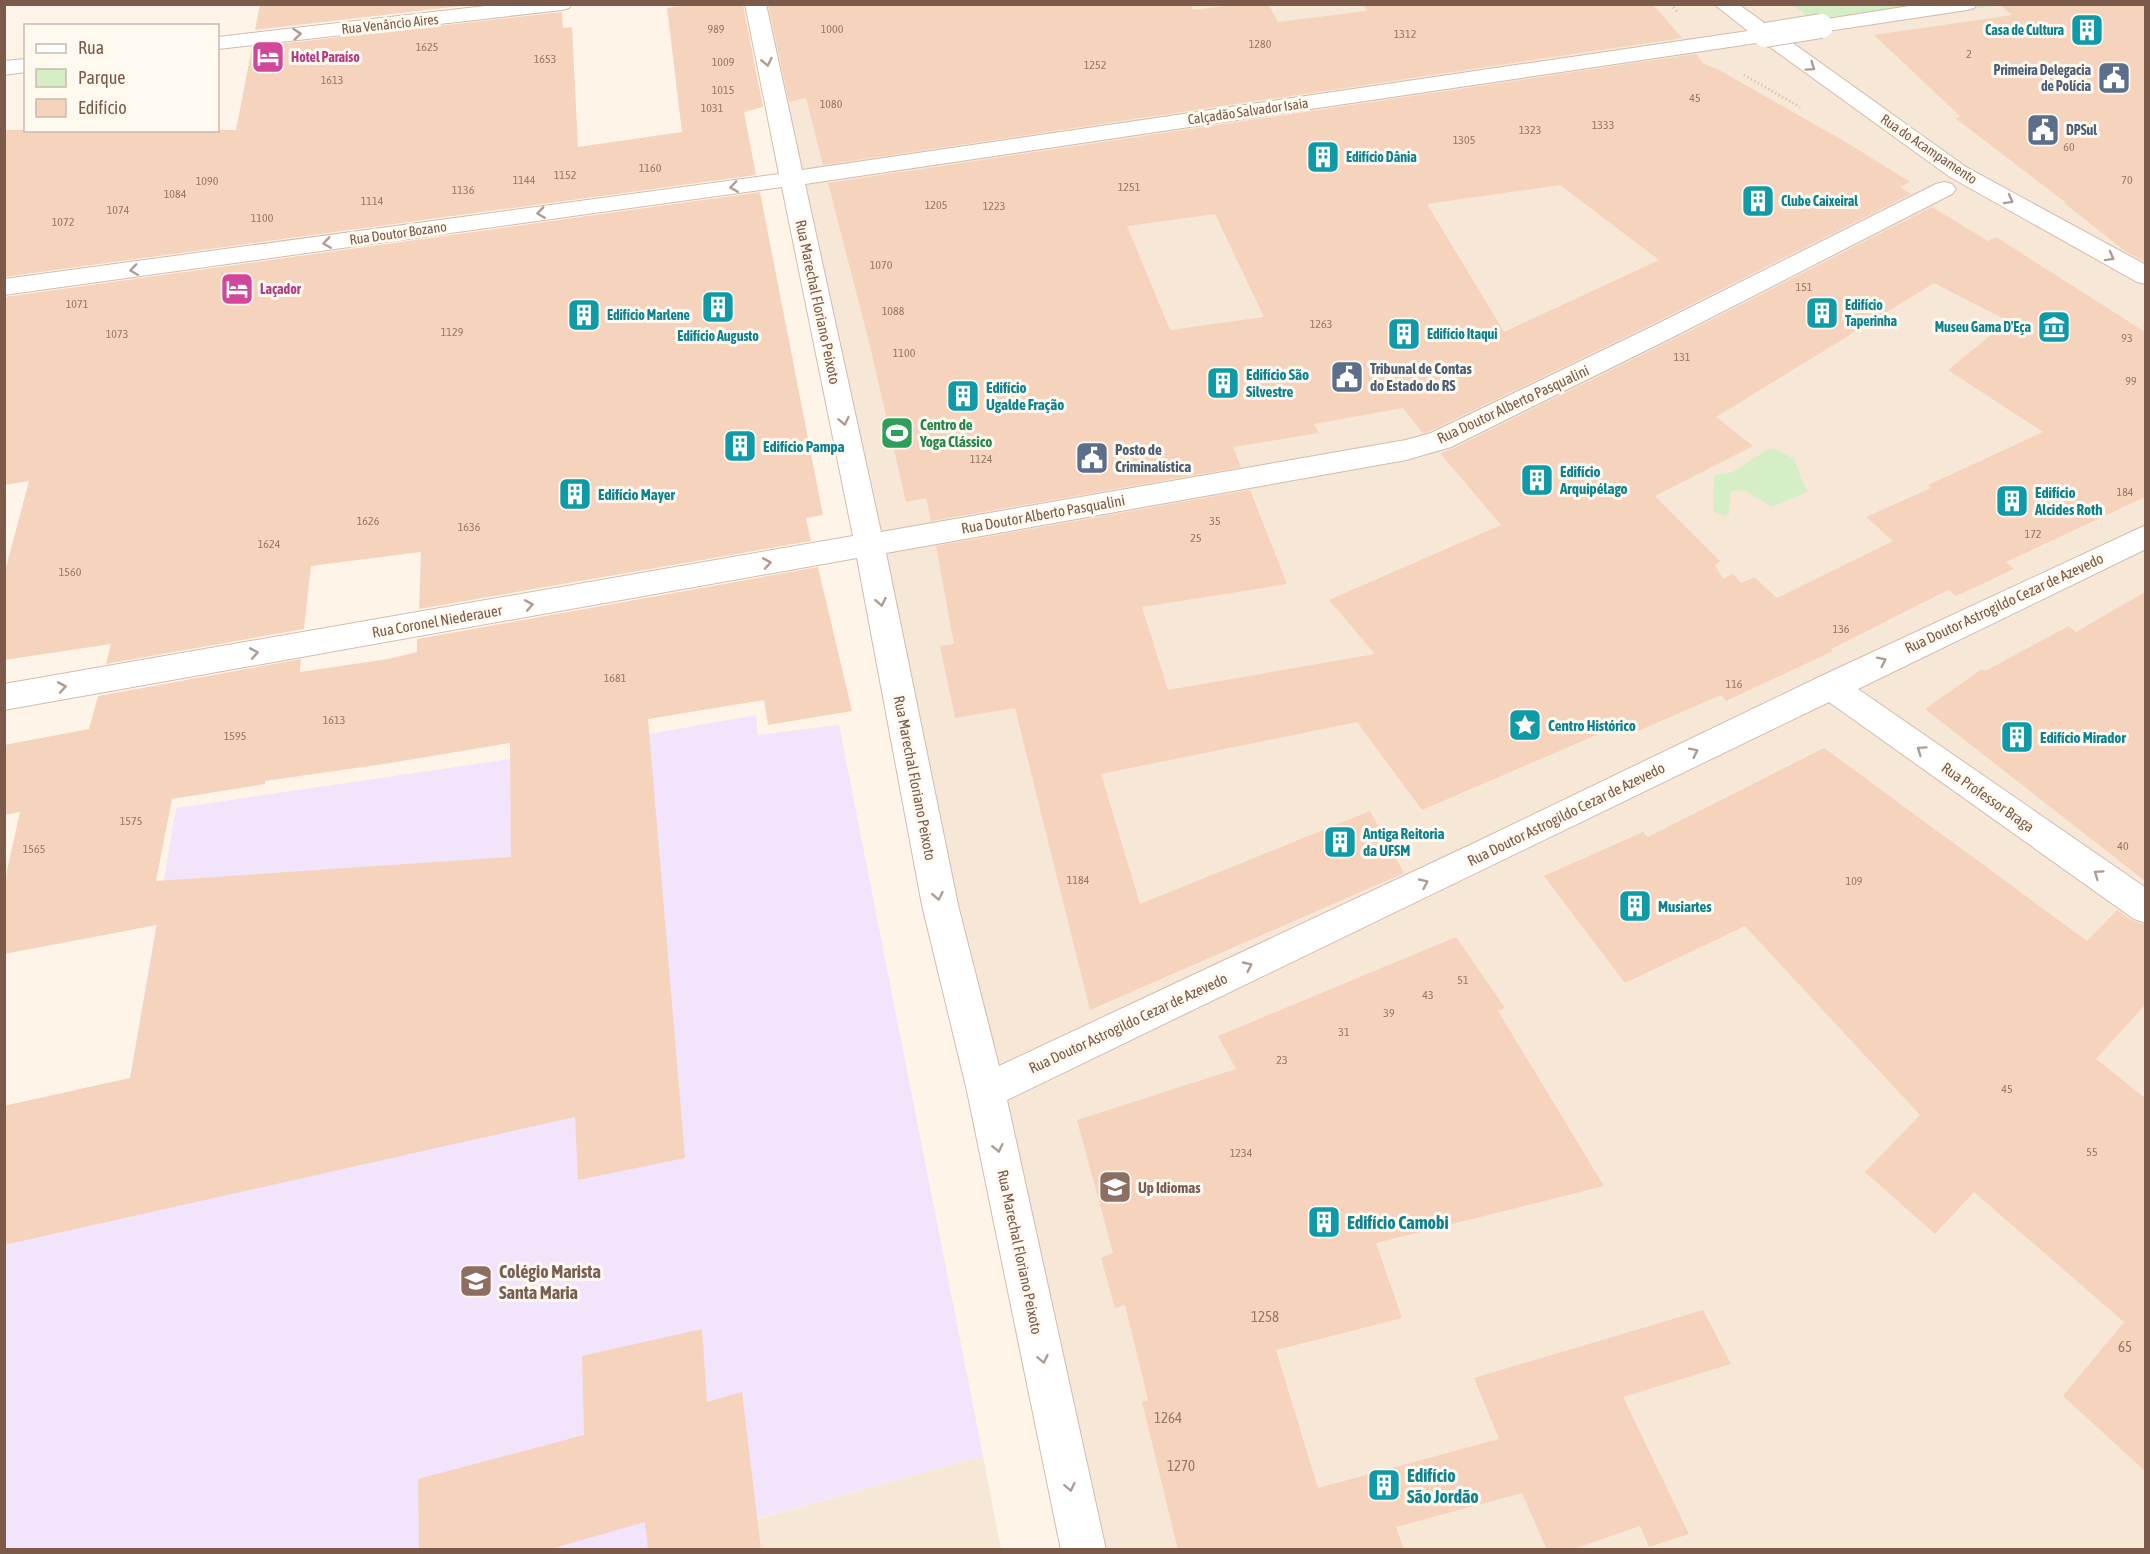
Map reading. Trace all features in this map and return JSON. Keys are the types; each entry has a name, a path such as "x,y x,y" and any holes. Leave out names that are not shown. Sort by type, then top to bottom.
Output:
{"street":[{"name":"Rua Venâncio Aires","path":"219,43 562,4"},
{"name":"Rua Marechal Floriano Peixoto","path":"755,4 870,544 940,905 986,1091 1084,1550"},
{"name":"Rua do Acampamento","path":"1724,4 1958,172 2145,276"},
{"name":"Calçadão Salvador Isaia","path":"792,179 1967,4"},
{"path":"4,68 24,65"},
{"name":"Rua Doutor Bozano","path":"4,287 792,179"},
{"name":"Rua Doutor Alberto Pasqualini","path":"870,544 1406,450 1441,440 1660,333 1944,189"},
{"name":"Rua Doutor Astrogildo Cezar de Azevedo","path":"986,1091 2145,536"},
{"name":"Rua Coronel Niederauer","path":"4,697 870,544"},
{"name":"Rua Professor Braga","path":"1830,686 2145,908"}],"shaded area":[{"name":"Centro Histórico","path":"755,5 2145,5 2145,1549 1084,1549"},
{"name":"Colégio Marista Santa Maria","path":"756,715 758,735 839,725 983,1456 647,1549 5,1549 4,1106 130,1078 176,808 510,759"},
{"path":"983,1456 1001,1549 647,1550"}],"green space":[{"path":"1793,5 2000,5 1826,31"},
{"path":"1768,449 1775,449 1794,459 1807,492 1772,507 1744,490 1731,491 1729,514 1724,516 1713,511 1714,475 1733,472"}],"building":[{"path":"260,4 478,4 255,30"},
{"path":"694,4 743,4 763,107 744,112 756,175 4,277 4,130 24,130 24,132 219,132 219,130 236,130 252,47 562,12 563,28 572,27 578,147 682,132 667,8"},
{"path":"768,4 1190,4 1193,10 1240,4 1268,4 1278,22 1367,11 1363,4 1652,4 1682,38 823,165 806,98 789,102"},
{"path":"1999,4 2145,4 2145,262 2125,251 1955,118 1961,117 1874,35 2012,15"},
{"path":"1696,54 1704,64 1719,70 1849,144 1910,182 1900,187 1911,194 1650,325 1430,431 1423,433 1403,408 1314,424 1319,433 1233,447 1241,467 931,521 926,498 906,502 869,342 828,183","holes":["1560,185 1659,260 1504,332 1427,204","1215,214 1264,317 1170,330 1127,226"]},
{"path":"760,192 823,515 806,518 811,541 419,609 421,552 311,566 304,629 106,664 111,644 4,660 4,575 29,481 4,485 4,297"},
{"path":"1932,207 1988,241 1996,237 2145,332 2145,497 2006,562 2014,569 1956,596 1948,590 1831,649 1833,651 1726,701 1721,695 1638,731 1629,721 1422,810 1357,722 1101,774 1140,904 1370,811 1404,873 1090,1010 1015,708 955,718 940,646 954,644 936,546 1250,490 1287,584 1142,607 1168,690 1375,654 1329,600 1501,525 1440,453 1670,341","holes":["1934,283 2008,321 1948,370 2043,432 1928,485 1931,488 1866,517 1893,541 1777,598 1754,577 1741,583 1733,574 1723,579 1715,565 1720,561 1655,496 1753,446 1716,417"]},
{"path":"818,567 852,711 768,725 764,700 648,719 685,1158 578,1180 575,1117 4,1245 4,1106 130,1078 157,925 4,954 4,884 20,812 4,815 4,745 89,729 98,696 301,659 300,672 388,659 417,652 417,639","holes":["510,743 511,857 156,881 172,799 265,784 265,781"]},
{"path":"2145,592 2145,881 1925,709 1982,669 1985,671 2069,626 2076,632"},
{"path":"1824,748 2087,941 2117,910 2133,921 2145,925 2145,1005 2096,1059 2145,1098 2145,1471 2063,1396 2124,1322 1974,1192 1935,1234 1865,1172 1920,1115 1745,926 1625,983 1544,876 1643,832 1648,837"},
{"path":"1456,937 1505,1008 1498,1011 1604,1186 1376,1243 1402,1318 1276,1350 1318,1488 1499,1439 1474,1378 1703,1310 1731,1364 1623,1397 1689,1534 1649,1547 1640,1526 1570,1550 1547,1550 1522,1493 1396,1527 1404,1550 1178,1550 1142,1402 1148,1400 1125,1305 1115,1308 1101,1258 1113,1253 1077,1120 1236,1069 1218,1036"},
{"path":"702,1329 707,1402 742,1392 761,1550 648,1550 645,1522 547,1550 419,1550 418,1479 584,1435 582,1356"}],"place":[{"name":"Casa de Cultura","path":"2087,30"},
{"name":"Hotel Paraíso","path":"268,57"},
{"name":"Primeira Delegacia de Polícia","path":"2114,78"},
{"name":"DPSul","path":"2043,130"},
{"name":"Edifício Dânia","path":"1323,157"},
{"name":"Clube Caixeiral","path":"1758,201"},
{"name":"Laçador","path":"237,289"},
{"name":"Edifício Augusto","path":"718,307"},
{"name":"Edifício Taperinha","path":"1822,313"},
{"name":"Edifício Marlene","path":"584,315"},
{"name":"Museu Gama D'Eça","path":"2054,327"},
{"name":"Edifício Itaqui","path":"1404,334"},
{"name":"Tribunal de Contas do Estado do RS","path":"1347,377"},
{"name":"Edifício São Silvestre","path":"1223,383"},
{"name":"Edifício Ugalde Fração","path":"963,396"},
{"name":"Centro de Yoga Clássico","path":"897,433"},
{"name":"Edifício Pampa","path":"740,446"},
{"name":"Posto de Criminalística","path":"1092,458"},
{"name":"Edifício Arquipélago","path":"1537,480"},
{"name":"Edifício Mayer","path":"575,494"},
{"name":"Edifício Alcides Roth","path":"2012,501"},
{"name":"Centro Histórico","path":"1525,725"},
{"name":"Edifício Mirador","path":"2017,737"},
{"name":"Antiga Reitoria da UFSM","path":"1340,842"},
{"name":"Musiartes","path":"1635,906"},
{"name":"Up Idiomas","path":"1115,1187"},
{"name":"Edifício Camobi","path":"1324,1222"},
{"name":"Colégio Marista Santa Maria","path":"476,1281"},
{"name":"Edifício São Jordão","path":"1384,1485"}]}
